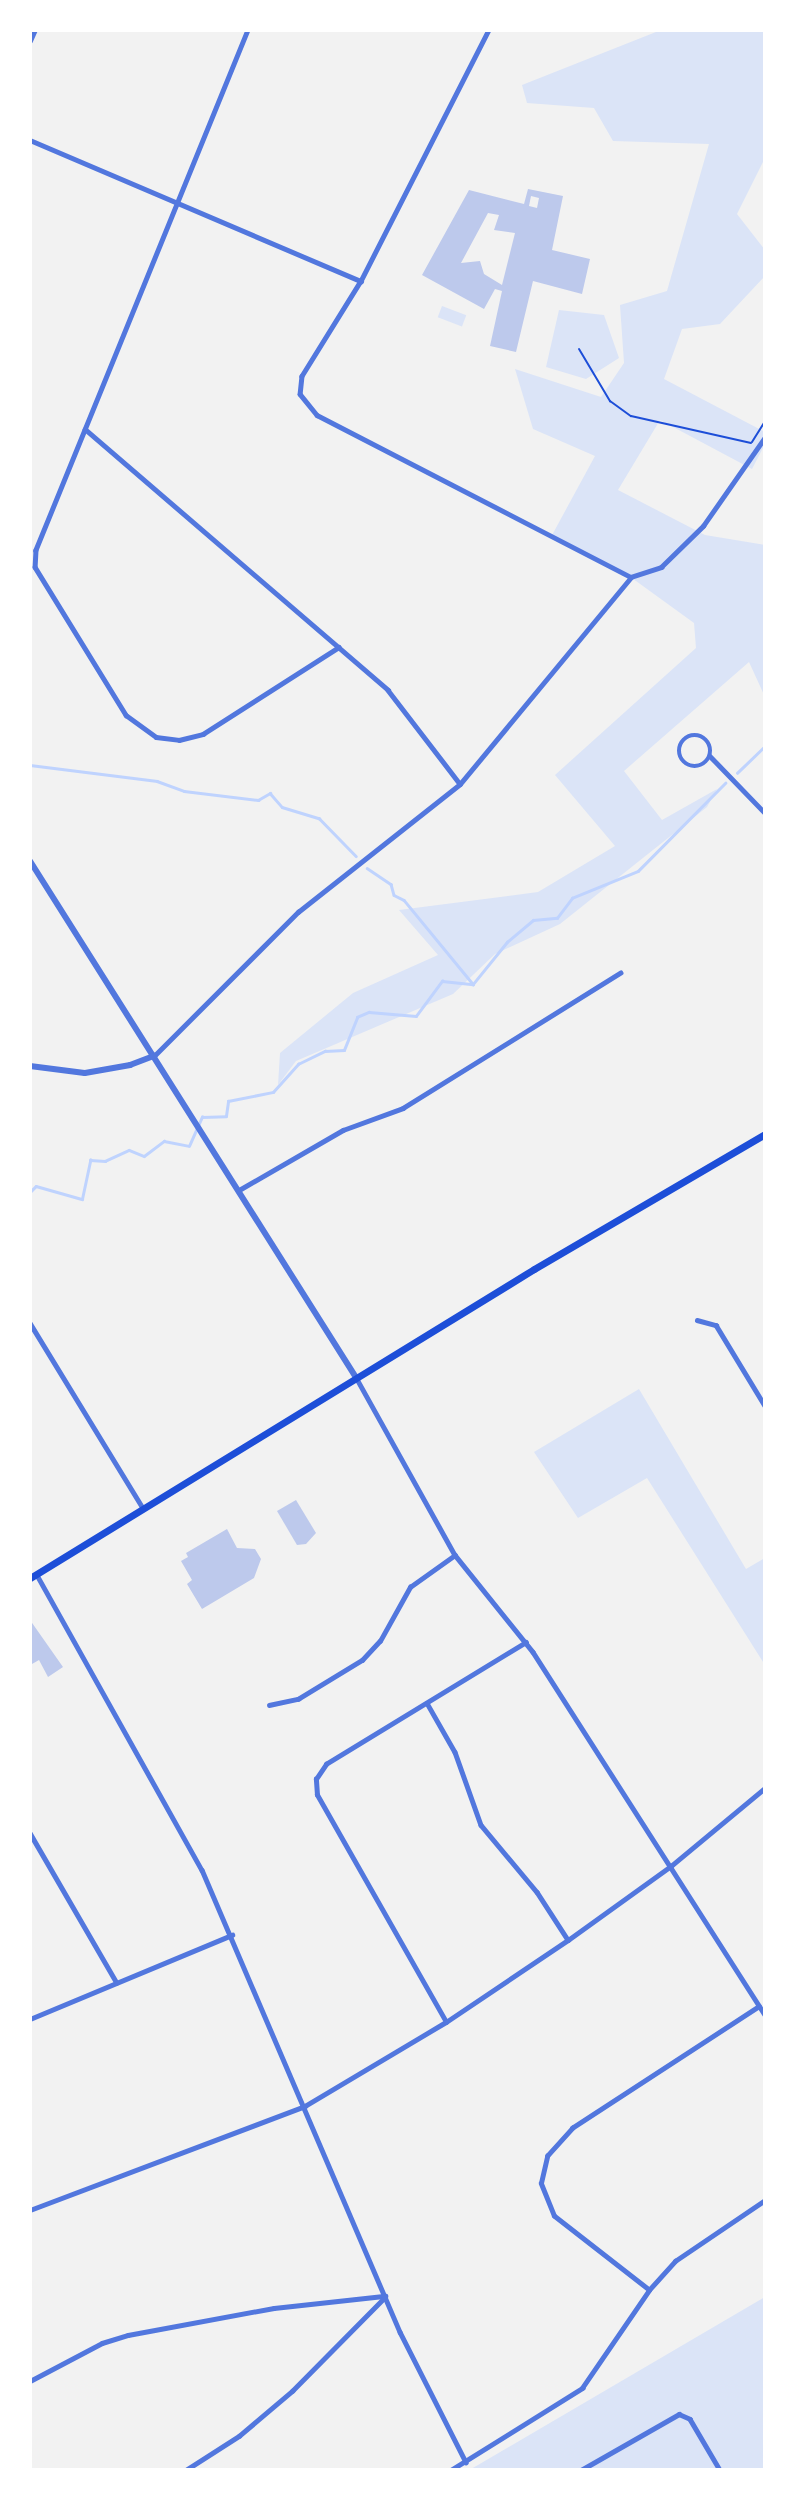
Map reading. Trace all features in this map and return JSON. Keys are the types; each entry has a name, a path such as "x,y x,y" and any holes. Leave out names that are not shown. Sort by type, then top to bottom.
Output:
{"main road":[{"path":"33,1576 765,1133"}],"street":[{"path":"30,41 34,30"},
{"path":"248,30 36,550 35,567 135,725 167,739 203,734 339,647"},
{"path":"489,30 361,281 302,376 303,401 321,418 631,577"},
{"path":"30,140 361,281"},
{"path":"85,429 388,690 460,784"},
{"path":"30,1066 85,1073 130,1065 154,1056 298,912 460,784 631,577 661,567 703,526 765,437"},
{"path":"710,756 704,764 694,767 681,759 679,748 684,740 699,736 707,741 710,756 765,813"},
{"path":"30,860 357,1379 455,1555 526,1642 765,2015"},
{"path":"239,1190 343,1130 402,1108 621,973"},
{"path":"697,1320 716,1325 765,1406"},
{"path":"30,1324 143,1509"},
{"path":"269,1705 298,1699 362,1660 380,1641 410,1587 455,1555"},
{"path":"33,1576 152,1776 232,1935 385,2296 466,2462"},
{"path":"446,2022 315,1788 326,1763 526,1642"},
{"path":"427,1703 455,1752 481,1825 537,1892 568,1940"},
{"path":"30,2210 305,2106 446,2022 568,1940 671,1866 765,1788"},
{"path":"30,1833 32,1843 117,1983"},
{"path":"30,2019 232,1935"},
{"path":"649,2290 554,2216 541,2183 547,2156 572,2129 759,2006"},
{"path":"451,2470 582,2388 649,2290 694,2245 765,2200"},
{"path":"30,2381 102,2343 128,2335 274,2308 385,2296"},
{"path":"186,2470 239,2436 292,2391 385,2296"},
{"path":"581,2470 673,2416 683,2415 690,2418 720,2470"}],"path":[{"path":"579,349 610,401 631,416 760,445"},
{"path":"751,443 765,421"}],"shaded area":[{"path":"661,30 765,30 765,158 737,214 765,250 765,276 720,324 682,329 664,379 765,432 765,444 752,469 660,420 618,490 705,535 765,545 765,697 749,662 624,771 662,820 717,789 707,807 560,924 495,954 453,994 296,1061 278,1085 280,1053 353,993 438,955 399,910 538,892 615,846 555,775 696,648 694,623 636,581 551,537 595,456 533,429 515,369 601,397 624,363 620,305 667,291 709,144 613,141 594,108 527,103 522,85"},
{"path":"442,306 466,315 462,327 438,317"},
{"path":"559,310 604,315 619,358 586,379 546,367"},
{"path":"639,1389 746,1569 765,1558 765,1665 647,1478 578,1518 534,1452"},
{"path":"765,2297 765,2470 469,2470 478,2465"}],"building":[{"path":"528,189 563,196 552,250 590,259 582,294 533,281 516,352 490,346 502,291 495,289 484,309 422,275 469,190 524,204","holes":["531,196 539,198 537,208 529,206","488,213 499,215 494,230 515,233 502,285 484,274 480,261 461,263"]},
{"path":"296,1500 316,1533 306,1544 297,1545 277,1511"},
{"path":"227,1529 237,1548 255,1549 261,1559 254,1578 202,1609 187,1584 192,1580 181,1561 188,1557 186,1553"},
{"path":"30,1620 63,1667 48,1677 39,1660 32,1664 30,1660"}],"waterway":[{"path":"737,773 765,746"},
{"path":"30,765 157,781 184,791 258,800 270,793 282,807 319,818 356,856"},
{"path":"30,1192 36,1186 82,1199 90,1160 105,1161 129,1150 144,1156 164,1141 189,1146 202,1117 226,1116 228,1101 273,1092 298,1064 325,1051 344,1050 357,1017 369,1012 416,1016 442,981 473,984 507,942 533,920 557,918 572,898 638,871 725,783"},
{"path":"367,868 391,884 394,895 404,900 473,984"}]}
